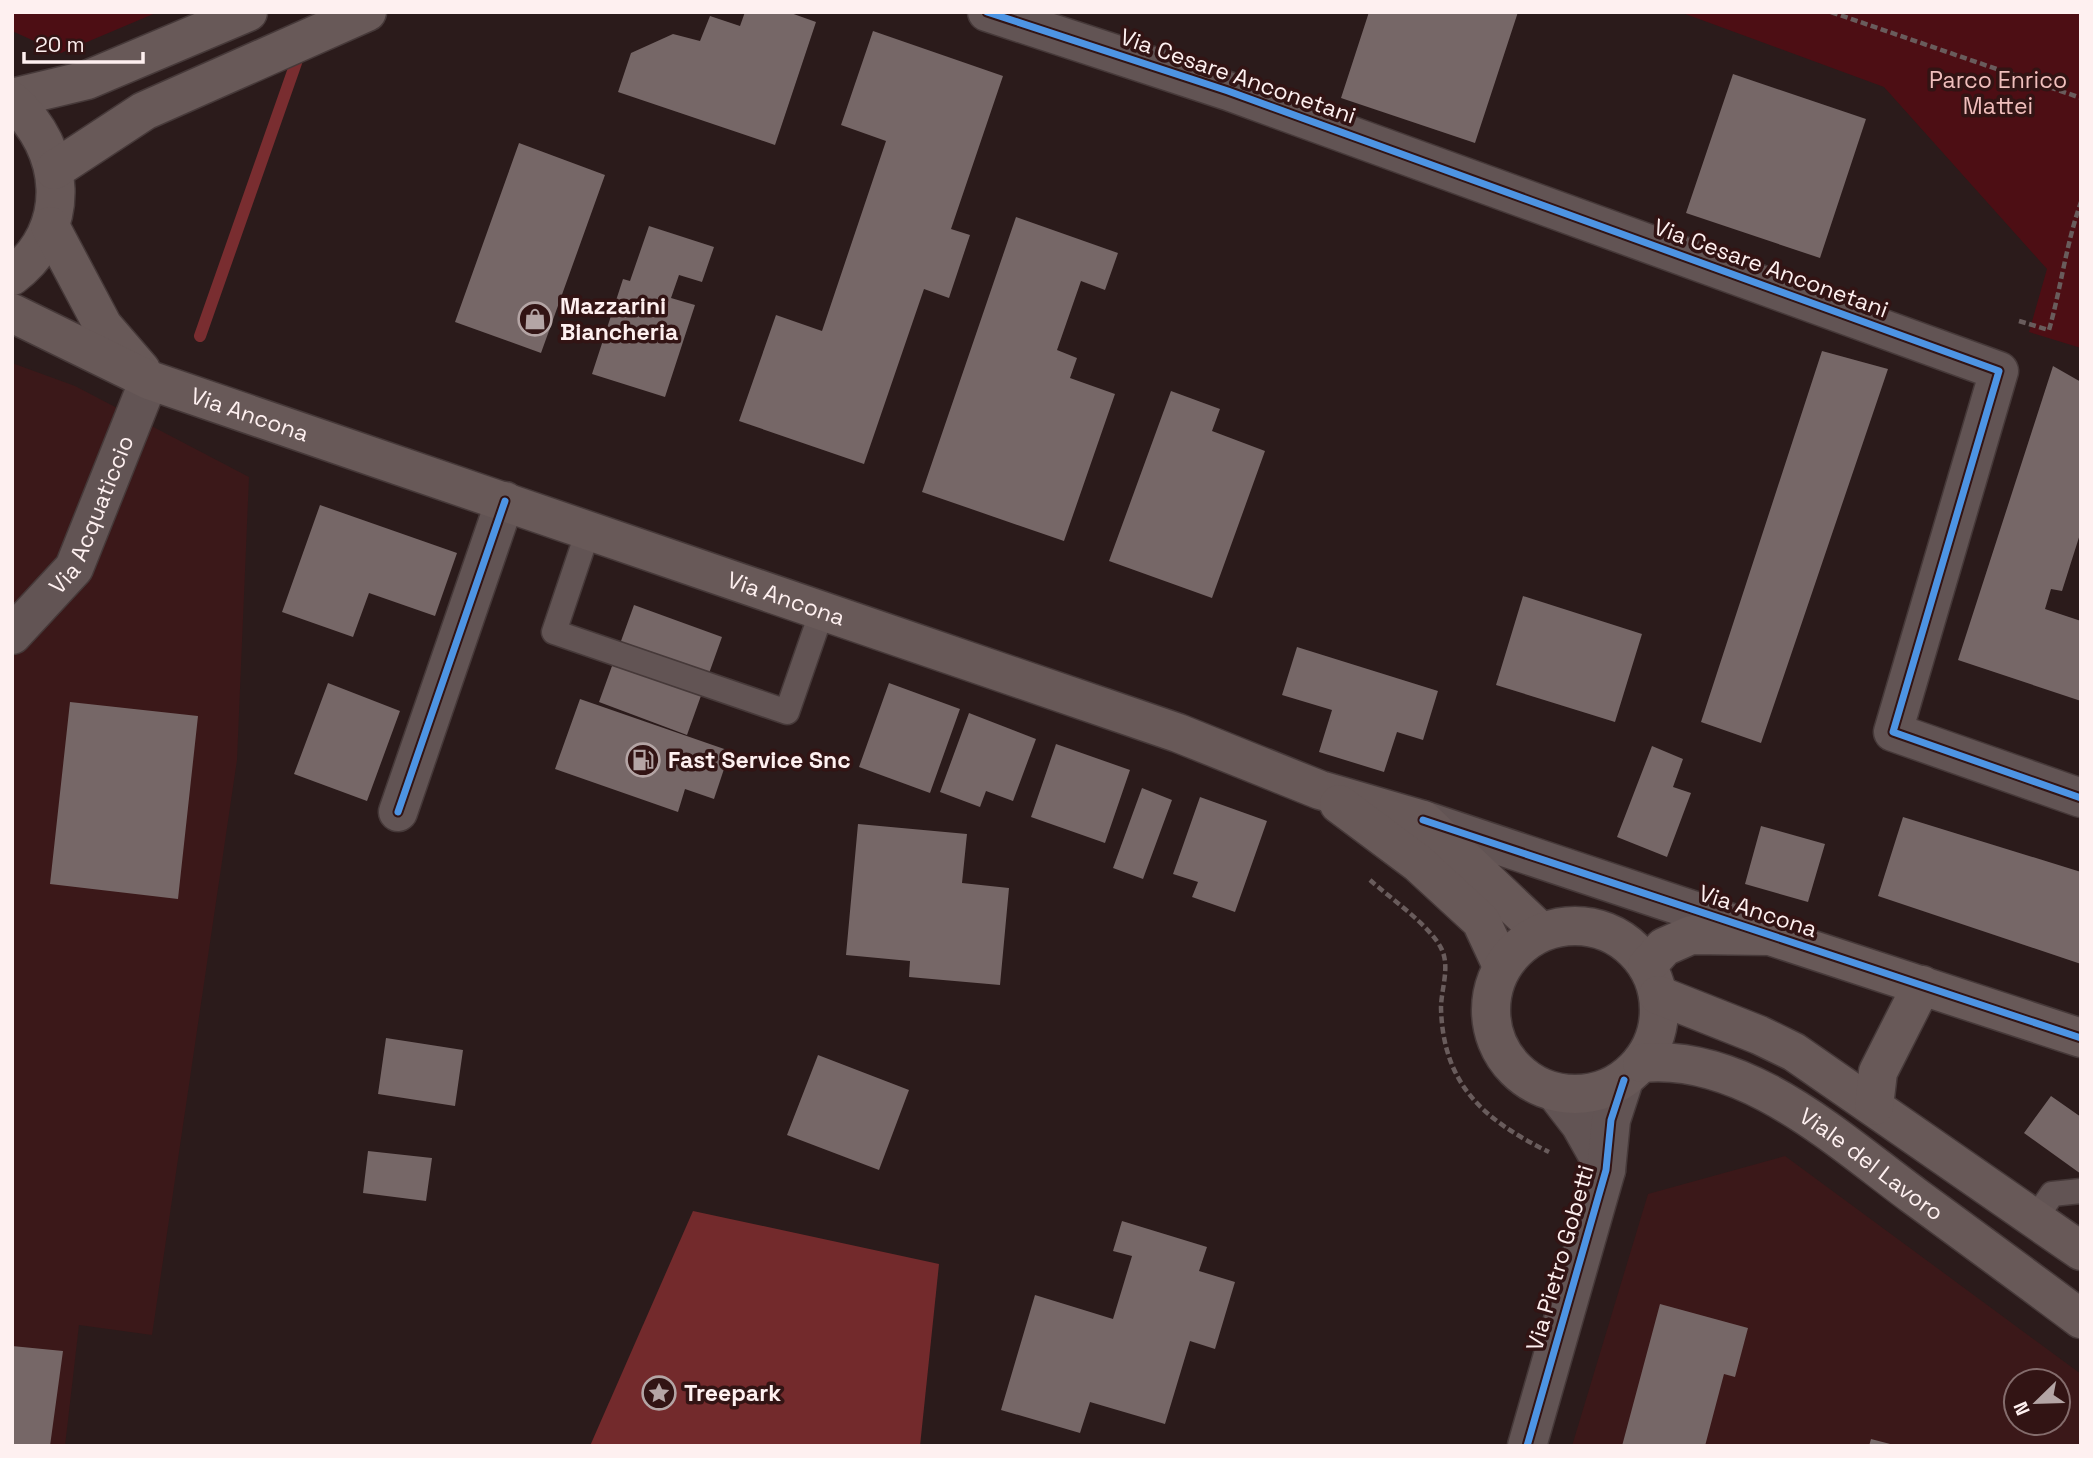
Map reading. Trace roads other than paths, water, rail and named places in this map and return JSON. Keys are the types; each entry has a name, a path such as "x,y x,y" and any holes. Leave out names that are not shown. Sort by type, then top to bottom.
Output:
{"main road":[{"path":"12,276 39,248 50,226 56,198 54,170 46,142 36,126 12,100 87,80 248,12"},
{"path":"54,170 144,111 368,12"},
{"path":"50,226 103,326 149,380"},
{"name":"Via Ancona","path":"12,313 149,380 1178,733 1320,790 1423,820 1541,932"},
{"path":"1320,790 1418,863 1480,921 1502,966"},
{"name":"Viale del Lavoro","path":"2081,1251 1874,1106 1783,1046 1653,981 1631,947 1611,934 1589,927 1565,926 1541,932 1519,946 1502,966 1492,991 1490,1017 1496,1043 1510,1066 1531,1083 1556,1093 1579,1096 1602,1091 1633,1072 1664,1061 1708,1068 1788,1103 2081,1318"},
{"name":"Via Ancona","path":"1653,981 1664,947 1691,935 1770,936 2081,1038"},
{"path":"1633,1072 1654,1042 1659,1019 1653,981"},
{"path":"1874,1106 1878,1072 1922,985"}],"street":[{"name":"Via Cesare Anconetani","path":"987,12 1227,91 1999,371 1893,732 2081,798"},
{"name":"Via Acquaticcio","path":"12,635 74,568 149,380"},
{"path":"398,812 505,501"},
{"name":"Via Ancona","path":"1423,820 1770,936"},
{"name":"Via Pietro Gobetti","path":"1527,1446 1606,1170 1611,1120 1633,1072"},
{"name":"Via Pietro Gobetti","path":"1556,1093 1580,1124 1606,1170"}],"lane":[{"path":"588,531 554,632 787,712 822,611"},
{"path":"2035,1219 2052,1194 2081,1191"}],"waterway":[{"path":"200,336 297,60"}],"place":[{"name":"Mazzarini Biancheria","path":"535,319"},
{"name":"Fast Service Snc","path":"643,760"},
{"name":"Treepark","path":"659,1393"}],"park label":[{"name":"Parco Enrico Mattei","path":"1998,93"}]}
